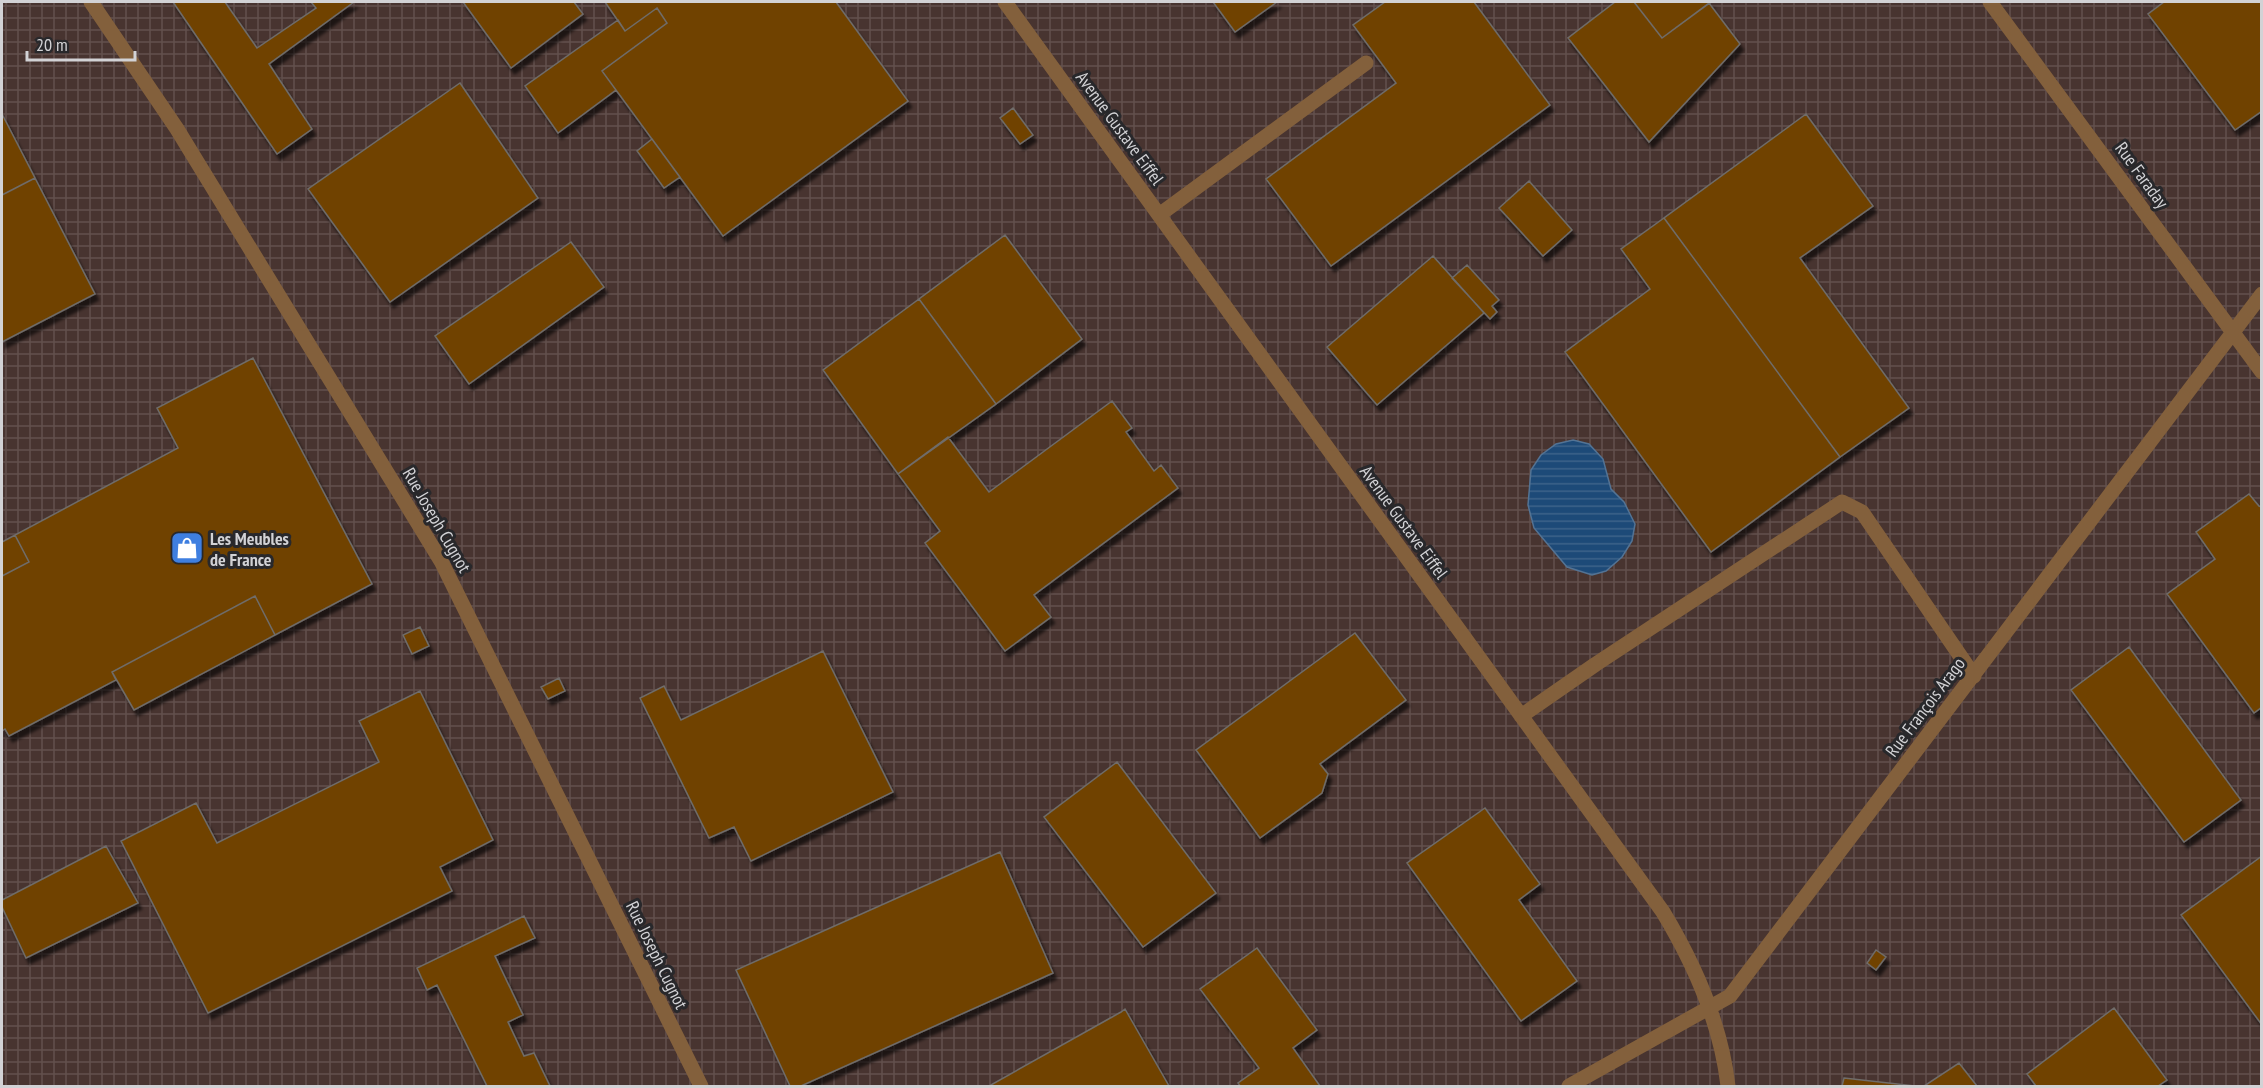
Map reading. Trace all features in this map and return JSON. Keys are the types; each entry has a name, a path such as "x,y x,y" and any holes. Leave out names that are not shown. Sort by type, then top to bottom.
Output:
{"street":[{"name":"Rue Joseph Cugnot","path":"91,2 177,129 441,561 701,1086"},
{"name":"Avenue Gustave Eiffel","path":"1005,2 1663,912 1678,937 1710,1008 1728,1086"},
{"name":"Rue Faraday","path":"1990,2 2262,372"},
{"path":"1158,215 1366,63"},
{"name":"Rue François Arago","path":"1569,1086 1730,996 1747,977 2262,294"},
{"path":"1521,716 1842,502 1862,512 1974,676"}],"shaded area":[{"path":"2,2 2261,2 2261,1086 2,1086"}],"water":[{"path":"1573,440 1589,444 1603,459 1611,489 1624,502 1635,524 1632,541 1622,557 1606,571 1592,575 1567,567 1534,528 1528,505 1531,470 1541,455 1556,444"}],"building":[{"path":"173,2 225,2 257,48 316,8 311,2 354,2 269,64 312,129 277,154"},
{"path":"463,2 574,2 583,14 511,68"},
{"path":"605,2 836,2 908,101 723,236 602,71 667,23 657,8 625,31"},
{"path":"1213,2 1277,2 1235,32"},
{"path":"1385,2 1474,2 1550,105 1331,266 1266,179 1396,83 1353,25"},
{"path":"1615,2 1634,2 1662,38 1709,3 1740,44 1649,142 1568,38"},
{"path":"1634,2 1711,2 1662,38"},
{"path":"2164,2 2262,2 2262,111 2235,130 2148,14"},
{"path":"657,8 667,23 602,71 616,90 558,133 525,86 618,20 625,31"},
{"path":"460,83 538,198 390,302 308,189"},
{"path":"1013,108 1033,135 1020,144 1000,118"},
{"path":"2,114 35,178 2,195"},
{"path":"1806,114 1873,206 1800,258 1909,408 1840,457 1664,218"},
{"path":"652,139 680,177 664,188 637,151"},
{"path":"35,178 95,294 2,342 2,195"},
{"path":"1529,181 1572,230 1543,256 1499,208"},
{"path":"1664,218 1840,457 1711,552 1565,352 1650,289 1621,249"},
{"path":"1005,235 1082,339 996,404 919,299"},
{"path":"571,242 604,287 469,384 435,336"},
{"path":"1433,256 1484,313 1377,405 1327,347"},
{"path":"1467,265 1499,300 1492,306 1497,312 1490,319 1452,278"},
{"path":"919,299 996,404 898,474 823,370"},
{"name":"Les Meubles de France","path":"253,358 372,584 275,635 255,596 112,672 116,680 9,736 5,729 2,731 2,576 29,562 15,535 178,448 157,408"},
{"path":"1112,401 1132,428 1126,432 1154,471 1161,465 1178,488 1034,595 1051,617 1005,651 925,543 940,531 898,474 948,437 989,492"},
{"path":"2249,494 2262,507 2262,707 2254,713 2167,594 2215,559 2196,532"},
{"path":"15,535 29,562 2,576 2,542"},
{"path":"255,596 275,635 134,710 112,672"},
{"path":"420,627 429,646 412,654 403,635"},
{"path":"1355,633 1406,700 1320,764 1328,774 1322,793 1260,838 1196,750"},
{"path":"2129,647 2241,800 2184,842 2071,690"},
{"path":"823,651 893,792 751,861 734,827 709,838 640,698 664,686 681,720"},
{"path":"559,678 565,691 548,699 541,687"},
{"path":"420,691 493,840 440,867 452,891 208,1013 121,841 196,803 217,843 379,762 359,721"},
{"path":"1117,762 1216,893 1143,947 1044,817"},
{"path":"1485,808 1540,884 1519,900 1577,981 1521,1021 1407,863"},
{"path":"106,846 138,903 26,958 2,907 2,900"},
{"path":"1000,852 1053,973 801,1086 790,1086 736,970"},
{"path":"2262,856 2262,1025 2181,915"},
{"path":"524,916 535,938 495,956 523,1015 508,1022 524,1056 534,1053 550,1086 487,1086 437,985 427,990 417,968"},
{"path":"1257,948 1317,1030 1293,1048 1320,1086 1240,1086 1238,1083 1259,1068 1200,989"},
{"path":"1876,950 1886,957 1876,970 1867,963"},
{"path":"2114,1008 2167,1080 2158,1086 2036,1086 2027,1074"},
{"path":"1125,1009 1169,1086 989,1086 1121,1012"},
{"path":"1959,1063 1977,1086 1924,1086"},
{"path":"1844,1078 1915,1086 1842,1086"}],"place":[{"name":"Les Meubles de France","path":"187,548"}]}
